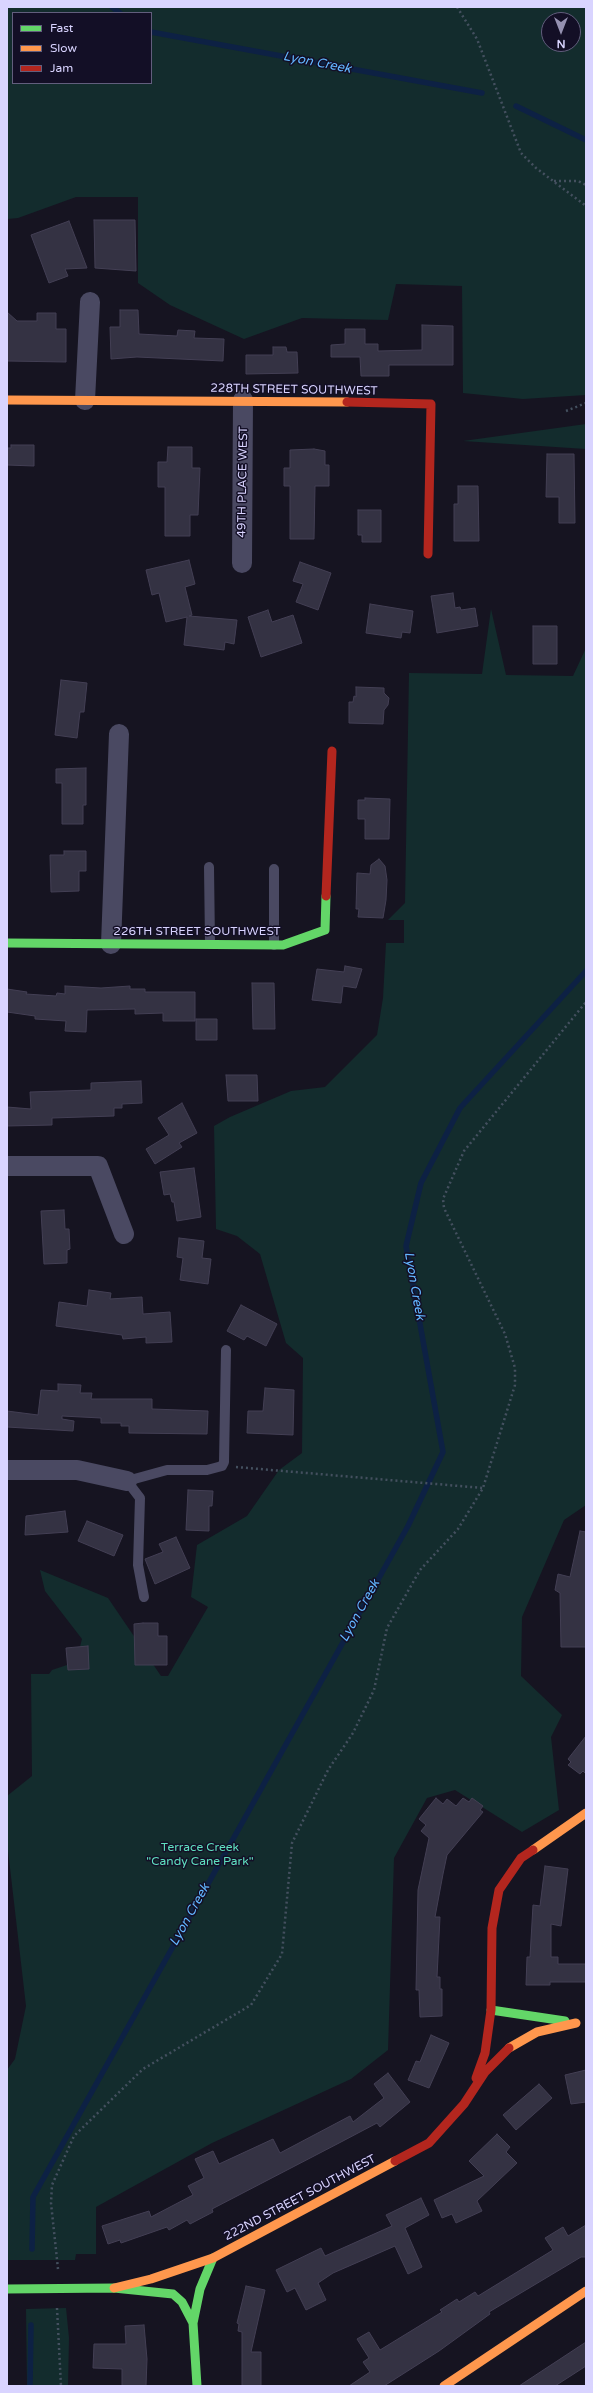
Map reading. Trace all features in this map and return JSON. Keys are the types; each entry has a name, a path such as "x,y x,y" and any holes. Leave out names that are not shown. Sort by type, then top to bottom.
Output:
{"street":[{"path":"84,400 90,302"},
{"name":"228TH STREET SOUTHWEST","path":"7,400 243,400 431,404 428,554"},
{"name":"49TH PLACE WEST","path":"242,563 243,400"},
{"path":"111,944 119,734"},
{"name":"226TH STREET SOUTHWEST","path":"7,943 283,945 325,930 332,751"},
{"path":"7,1166 98,1166 124,1234"},
{"path":"7,1470 77,1470 127,1481"},
{"path":"491,2010 492,1928 500,1890 521,1858 586,1812"},
{"name":"222ND STREET SOUTHWEST","path":"472,2090 485,2053 491,2010 576,2023 586,2023"},
{"name":"222ND STREET SOUTHWEST","path":"114,2288 152,2279 213,2258 429,2143 464,2104 485,2072 509,2048 537,2032 576,2023"},
{"path":"197,2386 192,2323 200,2289 213,2258"},
{"path":"7,2289 114,2288 173,2294 182,2302 192,2323"},
{"path":"444,2386 586,2291"}],"lane":[{"path":"210,867 210,944"},
{"path":"274,869 274,945"},
{"path":"144,1597 138,1565 140,1498 127,1481 167,1470 207,1470 222,1466 224,1462 226,1350"}],"path":[{"path":"457,7 477,39 521,153 536,168 586,206"},
{"path":"554,181 578,181 586,186"},
{"path":"566,411 586,403"},
{"path":"61,2386 58,2288 59,2275 51,2203 52,2185 74,2136 142,2069 251,2005 282,1954 292,1842 328,1770 353,1732 374,1690 387,1628 420,1570 458,1529 483,1488 515,1385 515,1368 505,1334 444,1208 444,1199 464,1151 586,1002"},
{"path":"222,1466 483,1488"}],"green space":[{"path":"7,7 586,7 586,395 523,399 463,393 462,286 396,284 388,320 302,318 244,339 170,305 138,283 138,197 76,197 18,218 7,219"},
{"path":"586,424 586,449 463,441"},
{"name":"Terrace Creek \"Candy Cane Park\"","path":"491,609 506,675 573,676 586,648 586,1505 564,1520 522,1617 521,1676 562,1715 551,1737 559,1810 522,1832 455,1790 427,1798 394,1858 388,2050 351,2079 212,2143 96,2207 96,2254 76,2254 75,2260 7,2260 7,2070 15,2059 26,2006 7,1842 7,1796 32,1776 31,1674 49,1674 52,1670 76,1662 82,1639 45,1591 40,1570 108,1598 161,1676 168,1676 208,1607 191,1597 197,1545 247,1516 279,1470 302,1453 303,1358 286,1343 260,1254 237,1236 216,1229 214,1126 230,1117 291,1091 325,1087 377,1035 383,998 386,943 404,943 404,920 388,920 405,903 409,673 482,674"},
{"path":"66,2308 69,2338 68,2386 27,2386 26,2309"}],"building":[{"path":"94,220 135,220 136,271 95,268"},
{"path":"69,221 87,268 65,269 68,276 49,283 31,235"},
{"path":"120,310 138,310 139,334 177,336 178,330 195,331 194,338 224,339 223,361 137,357 111,359 110,327 120,327"},
{"path":"7,312 17,321 37,321 37,313 56,313 56,329 66,329 66,362 7,361"},
{"path":"422,325 453,326 453,365 389,365 389,376 361,376 360,357 331,357 331,345 345,344 345,329 365,329 365,344 378,344 378,351 422,350"},
{"path":"273,347 286,347 287,352 297,352 298,373 246,374 246,355 273,355"},
{"path":"11,445 34,445 34,466 7,465 7,448 11,448"},
{"path":"168,447 192,447 192,468 200,468 198,515 190,515 190,536 165,536 165,487 158,487 158,462 167,462"},
{"path":"314,449 325,451 325,465 329,465 329,486 315,486 314,539 290,539 290,486 284,486 284,468 290,468 290,450"},
{"path":"547,454 574,454 575,523 559,523 559,497 546,497"},
{"path":"458,486 478,486 479,541 454,541 454,504 458,504"},
{"path":"358,510 381,510 381,542 362,542 362,535 358,535"},
{"path":"189,560 195,584 185,587 192,615 189,616 237,620 234,644 225,642 224,650 184,645 187,617 166,622 159,593 152,595 146,570"},
{"path":"300,562 331,573 318,610 296,602 303,584 293,581"},
{"path":"453,593 455,608 460,607 461,610 475,608 478,626 437,633 431,596"},
{"path":"370,604 413,611 410,633 402,632 401,638 366,633"},
{"path":"268,610 272,622 293,615 302,643 261,657 248,617"},
{"path":"533,626 557,626 557,664 533,664"},
{"path":"61,680 87,683 84,712 80,712 77,738 55,735"},
{"path":"356,687 384,688 384,693 389,698 388,705 384,710 383,724 349,723 349,702 353,702 354,696 356,697"},
{"path":"86,768 86,805 83,805 83,824 62,824 62,783 56,783 56,769"},
{"path":"365,798 390,799 389,839 365,839 365,819 358,819 358,800 365,800"},
{"path":"64,851 86,851 86,871 79,871 79,891 51,892 50,855 64,855"},
{"path":"379,859 385,866 387,880 383,918 358,917 359,909 356,909 357,873 370,874 371,865"},
{"path":"345,966 362,969 356,988 343,986 341,1003 312,1000 317,969 344,972"},
{"path":"252,983 274,983 275,1029 253,1029"},
{"path":"65,986 101,988 130,986 130,989 145,989 145,992 195,992 195,1021 163,1021 163,1013 135,1014 135,1009 87,1010 86,1032 65,1031 66,1021 35,1019 35,1016 7,1012 7,989 27,992 26,994 56,996 57,993 65,994"},
{"path":"196,1019 217,1019 217,1040 196,1040"},
{"path":"226,1075 257,1075 258,1101 228,1101"},
{"path":"141,1081 142,1103 122,1104 122,1108 114,1108 114,1116 52,1118 52,1125 7,1126 7,1107 31,1109 30,1092 91,1090 91,1083"},
{"path":"182,1103 197,1133 179,1143 182,1147 155,1164 146,1149 169,1135 158,1118"},
{"path":"194,1168 201,1217 177,1221 174,1202 172,1202 170,1194 164,1195 160,1172"},
{"path":"64,1210 65,1229 69,1229 70,1249 67,1250 67,1263 44,1264 41,1211"},
{"path":"179,1238 204,1241 202,1258 211,1259 208,1284 180,1280 183,1258 177,1257"},
{"path":"89,1290 111,1293 110,1299 142,1297 143,1314 170,1312 172,1342 146,1343 146,1337 123,1339 122,1335 56,1326 59,1302 87,1306"},
{"path":"241,1305 277,1324 266,1346 247,1336 244,1340 227,1331"},
{"path":"58,1384 81,1385 80,1393 92,1393 91,1399 152,1399 152,1409 208,1411 207,1434 129,1433 129,1426 121,1426 121,1423 101,1423 101,1418 62,1416 62,1419 74,1421 73,1431 7,1427 7,1411 38,1415 41,1390 58,1391"},
{"path":"265,1388 294,1390 293,1435 247,1433 248,1411 263,1411"},
{"path":"188,1490 213,1491 212,1506 209,1506 209,1531 186,1530"},
{"path":"65,1511 68,1532 25,1535 26,1516"},
{"path":"87,1521 123,1535 114,1556 78,1541"},
{"path":"580,1531 586,1532 586,1647 561,1647 560,1593 555,1590 558,1574 570,1577"},
{"path":"176,1537 190,1568 155,1584 145,1559 163,1552 159,1544"},
{"path":"158,1623 158,1636 167,1636 167,1665 135,1665 134,1624"},
{"path":"88,1646 89,1669 68,1670 66,1648"},
{"path":"586,1736 586,1774 583,1771 580,1774 568,1765 571,1762 568,1759"},
{"path":"436,1798 443,1804 447,1799 456,1806 463,1798 469,1802 472,1798 483,1806 480,1810 483,1812 447,1855 435,1917 440,1917 437,1977 440,1977 440,1989 442,1989 442,2016 420,2017 419,1990 416,1990 418,1890 429,1838 421,1831 426,1825 419,1819"},
{"path":"545,1866 568,1869 561,1926 551,1924 551,1957 558,1957 558,1964 586,1964 586,1982 550,1982 550,1985 526,1985 527,1957 530,1957 533,1905 540,1906"},
{"path":"431,2035 449,2043 429,2088 408,2080 416,2061 420,2062"},
{"path":"586,2070 586,2102 571,2104 565,2075"},
{"path":"388,2073 410,2102 380,2127 377,2123 212,2209 213,2212 190,2224 187,2220 169,2230 167,2227 121,2243 120,2240 108,2244 102,2226 149,2211 151,2217 193,2195 188,2186 204,2178 195,2159 213,2151 219,2164 273,2139 280,2153 350,2116 353,2122 384,2098 374,2084"},
{"path":"539,2084 552,2098 516,2130 503,2115"},
{"path":"497,2134 510,2147 506,2152 517,2163 477,2201 482,2211 456,2223 452,2214 442,2218 434,2200 484,2176 469,2161"},
{"path":"421,2198 429,2215 405,2228 422,2267 408,2274 395,2246 333,2273 318,2283 326,2300 306,2310 295,2288 287,2292 276,2270 321,2248 325,2256 392,2226 386,2215"},
{"path":"586,2225 586,2257 581,2257 489,2312 490,2314 439,2351 384,2386 349,2386 370,2372 363,2362 369,2358 357,2339 369,2332 380,2350 442,2312 440,2310 457,2299 459,2302 475,2292 478,2296 553,2250 545,2238 563,2227 568,2236"},
{"path":"246,2286 265,2290 251,2352 261,2352 261,2386 242,2386 242,2332 238,2331 239,2324 237,2323"},
{"path":"144,2325 147,2359 146,2386 122,2386 122,2369 93,2368 94,2344 126,2344 125,2326"},
{"path":"586,2342 586,2366 555,2386 519,2386"}],"waterway":[{"name":"Lyon Creek","path":"112,7 119,12"},
{"name":"Lyon Creek","path":"152,32 482,93"},
{"name":"Lyon Creek","path":"516,106 586,140"},
{"name":"Lyon Creek","path":"32,2249 33,2197 408,1526 443,1452 406,1246 421,1183 460,1108 586,971"},
{"name":"Lyon Creek","path":"30,2386 31,2325"}],"traffic: fast":[{"path":"7,943 283,945 325,930 326,896"},
{"path":"491,2010 565,2021"},
{"path":"197,2386 193,2323 200,2289 213,2258"},
{"path":"7,2289 114,2288 173,2294 182,2302 193,2323"}],"traffic: slow":[{"path":"7,400 347,402"},
{"path":"533,1850 586,1813"},
{"path":"509,2048 537,2032 576,2023"},
{"path":"114,2288 151,2279 213,2258 395,2161"},
{"path":"444,2386 586,2291"}],"traffic: jam":[{"path":"347,402 431,404 428,554"},
{"path":"326,896 332,751"},
{"path":"476,2078 485,2053 491,2010 492,1928 499,1890 521,1858 533,1850"},
{"path":"395,2161 429,2143 464,2104 485,2072 509,2048"}]}
